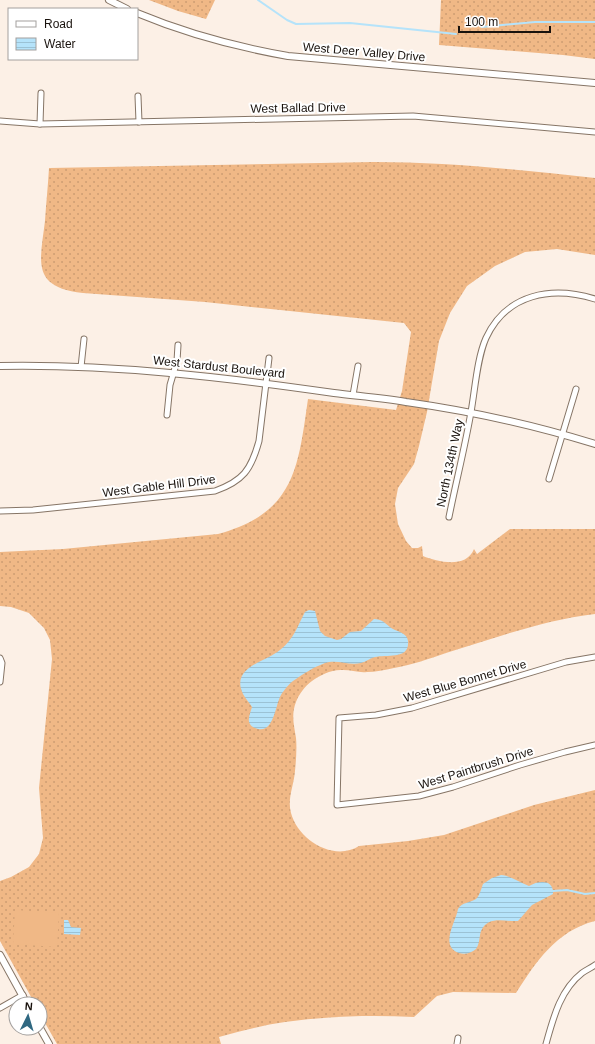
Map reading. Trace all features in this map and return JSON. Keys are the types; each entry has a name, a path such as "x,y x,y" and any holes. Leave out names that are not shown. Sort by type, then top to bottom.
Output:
{"street":[{"path":"109,0 125,8"},
{"name":"West Deer Valley Drive","path":"138,13 187,32 259,51 288,56 595,83"},
{"path":"40,92 40,124"},
{"path":"138,96 139,122"},
{"name":"West Ballad Drive","path":"0,121 40,124 413,116 595,132"},
{"name":"North 134th Way","path":"449,517 471,412 481,353 494,324 504,313 525,299 538,294 564,293 595,299"},
{"path":"81,367 84,340"},
{"path":"167,415 170,385 177,361 178,345"},
{"name":"West Gable Hill Drive","path":"0,510 33,510 214,491 230,486 250,467 256,455 269,358"},
{"name":"West Stardust Boulevard","path":"0,366 81,367 174,372 266,383 471,412 562,434 595,444"},
{"path":"353,395 358,366"},
{"path":"549,479 576,388"},
{"name":"West Blue Bonnet Drive","path":"336,805 339,718 376,715 412,708 561,664 595,657"},
{"path":"0,658 2,663 0,682"},
{"name":"West Paintbrush Drive","path":"336,805 419,796 453,787 520,765 595,745"},
{"path":"0,955 22,995 0,1008"},
{"path":"546,1044 555,1013 566,991 581,974 595,965"}],"shaded area":[{"path":"149,0 215,0 206,19 178,11"},
{"path":"441,0 595,0 595,59 439,45"},
{"path":"402,162 513,169 595,178 595,255 557,249 525,252 495,266 467,286 450,313 439,341 427,412 414,464 398,488 395,504 398,524 406,541 412,548 422,546 423,556 444,562 458,562 465,559 474,549 477,554 510,529 595,529 595,614 538,625 400,667 370,672 335,670 326,673 307,685 301,693 296,702 293,720 296,738 296,763 290,797 291,813 301,832 309,840 328,850 349,850 359,846 408,841 444,835 534,805 595,790 595,921 569,932 548,949 531,970 516,993 453,992 437,996 414,1017 350,1016 285,1022 260,1026 219,1037 221,1044 57,1044 48,1028 48,996 31,996 0,941 0,881 29,867 39,854 43,838 39,788 52,659 50,640 44,628 29,613 11,607 0,606 0,552 63,549 218,534 244,525 263,514 278,500 288,484 301,446 308,399 396,410 402,391 411,332 404,323 205,302 83,293 66,290 54,285 47,278 43,270 41,260 49,168"},
{"path":"15,910 59,913 57,947 13,944"}],"water":[{"path":"309,610 315,611 320,631 325,636 337,640 341,639 350,632 361,631 374,619 384,622 405,635 408,641 408,647 401,654 375,657 356,664 330,662 305,673 293,681 285,689 281,695 270,724 266,728 254,728 249,722 252,707 243,694 240,685 241,677 251,666 274,654 285,646 295,632 305,612"},
{"path":"501,875 529,886 541,882 548,883 553,889 553,894 532,905 518,921 497,920 488,923 481,931 477,947 472,952 461,954 453,950 449,939 458,909 464,904 476,899 483,884 492,878"},
{"path":"64,920 68,920 71,927 81,928 80,935 64,934"}],"waterway":[{"path":"258,0 287,20 296,24 350,23 456,34"},
{"path":"482,27 535,22 595,22"},
{"path":"553,891 567,890 585,894 595,893"}]}
